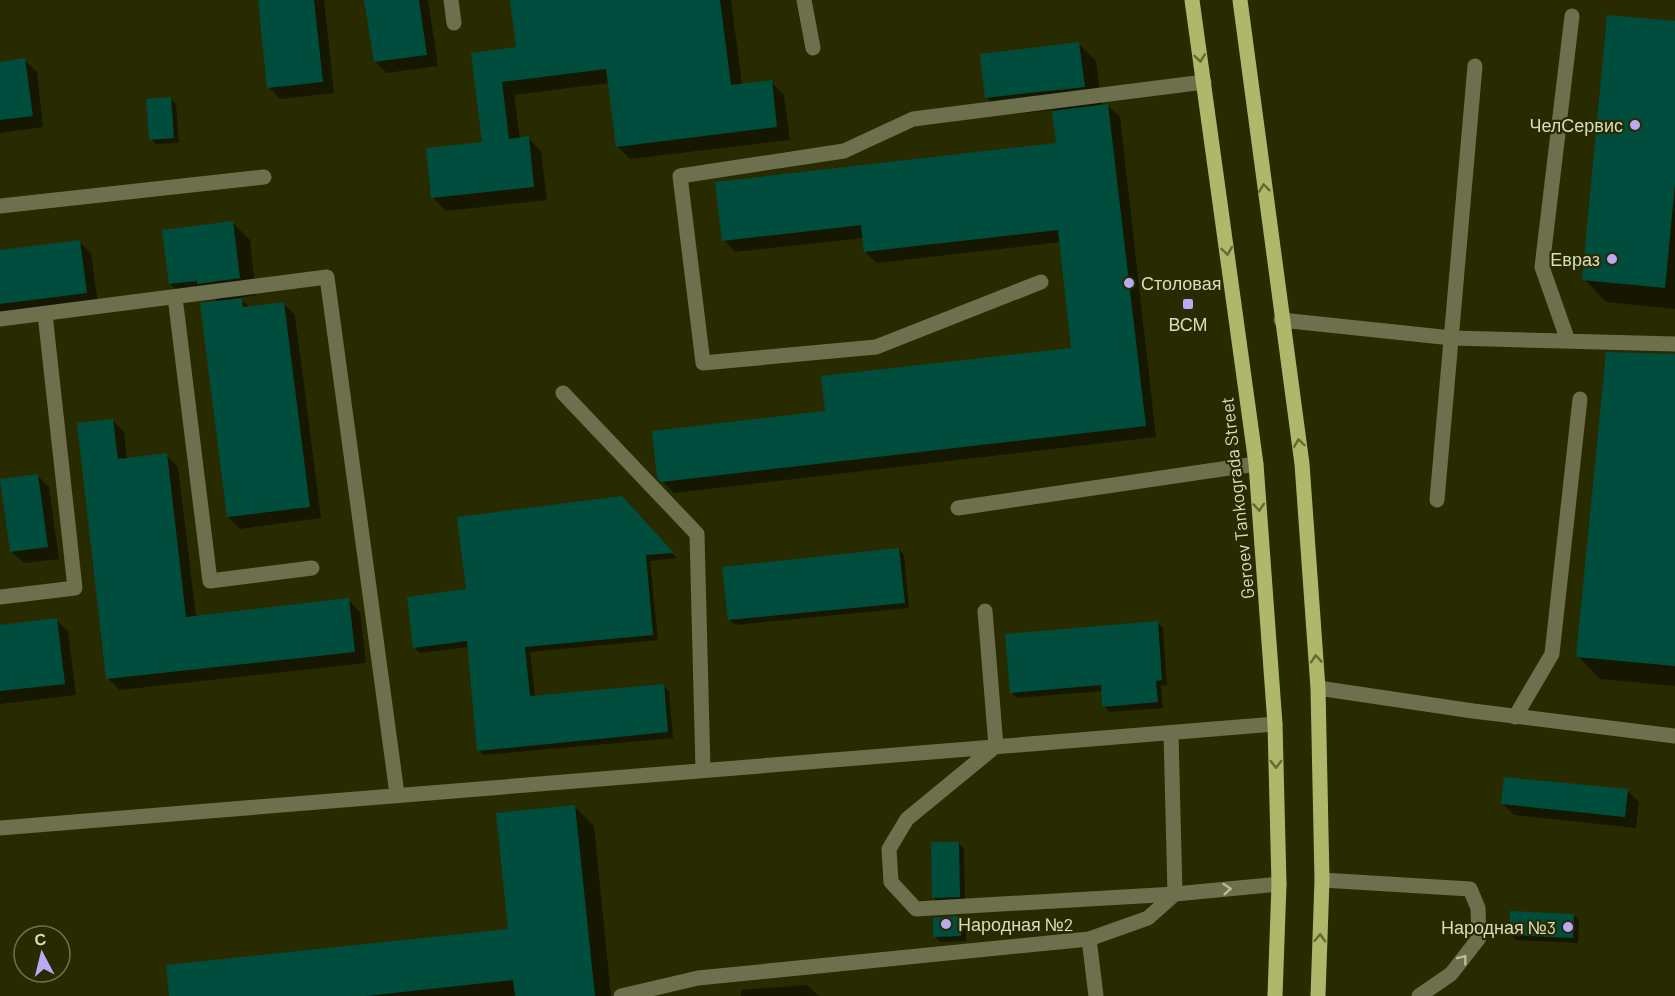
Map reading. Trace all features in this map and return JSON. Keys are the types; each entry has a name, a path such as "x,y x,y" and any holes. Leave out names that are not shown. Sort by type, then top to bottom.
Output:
{"main road":[{"name":"Geroev Tankograda Street","path":"1192,0 1256,464 1275,724 1280,884 1275,996"},
{"path":"1240,0 1302,464 1318,688 1322,880 1318,996"}],"lane":[{"path":"451,0 454,23"},
{"path":"804,0 813,48"},
{"path":"1568,341 1542,267 1572,16"},
{"path":"1437,500 1475,66"},
{"path":"1041,282 876,347 703,363 680,176 844,151 913,119 1203,82"},
{"path":"0,206 264,177"},
{"path":"0,319 327,277 397,794"},
{"path":"175,297 210,581 312,568"},
{"path":"0,597 75,588 45,314"},
{"path":"1281,320 1452,338 1675,344"},
{"path":"563,393 697,534 703,770"},
{"path":"1515,717 1552,654 1580,399"},
{"path":"958,508 1256,464"},
{"path":"985,611 996,746"},
{"path":"1318,688 1515,717 1675,736"},
{"path":"0,828 1275,724"},
{"path":"621,996 698,978 1089,939 1148,918 1175,894 1171,733"},
{"path":"996,746 907,819 889,849 891,882 916,909 1175,894 1280,884"},
{"path":"1322,880 1470,889 1478,908 1479,938 1451,974 1419,996"},
{"path":"1089,939 1096,996"}],"building":[{"path":"258,0 314,0 323,82 267,88"},
{"path":"364,0 419,0 427,55 374,62"},
{"path":"510,0 720,0 731,85 772,80 777,127 616,147 606,69 502,82 509,139 529,136 534,187 431,198 426,148 482,142 471,53 516,47"},
{"path":"1607,15 1675,21 1675,184 1665,288 1582,280"},
{"path":"1079,42 1085,87 985,98 980,54"},
{"path":"25,58 33,116 0,120 0,62"},
{"path":"171,97 174,138 149,140 146,99"},
{"path":"1108,104 1146,426 661,482 657,478 652,431 825,411 821,376 1071,348 1058,230 864,252 861,225 722,241 715,182 1056,143 1052,111"},
{"path":"233,221 240,278 197,284 197,281 169,284 162,230"},
{"path":"80,240 87,293 0,304 0,250"},
{"path":"242,298 243,307 284,302 310,507 227,517 200,303"},
{"path":"1606,352 1675,354 1675,666 1576,657"},
{"path":"113,419 118,459 167,453 186,617 349,598 355,652 106,679 77,423"},
{"path":"38,474 48,547 10,552 0,479"},
{"path":"622,496 674,553 646,555 653,635 525,647 530,696 664,684 668,732 477,751 467,641 413,648 407,597 466,589 457,517"},
{"path":"899,548 905,603 728,620 722,567"},
{"path":"57,618 65,684 0,691 0,625"},
{"path":"1158,621 1162,680 1156,681 1158,702 1102,707 1101,685 1010,693 1005,634"},
{"path":"1504,777 1628,789 1625,817 1501,804"},
{"path":"575,805 595,996 515,996 513,980 366,996 169,996 166,965 508,929 496,813"},
{"path":"931,842 959,842 960,897 932,898"},
{"path":"1510,911 1574,914 1573,938 1509,935"},
{"path":"961,916 961,936 933,937 933,918"}],"place":[{"name":"ЧелСервис","path":"1635,125"},
{"name":"Евраз","path":"1612,259"},
{"name":"Столовая","path":"1129,283"},
{"name":"ВСМ","path":"1188,304"},
{"name":"Народная №2","path":"946,924"},
{"name":"Народная №3","path":"1568,927"}]}
